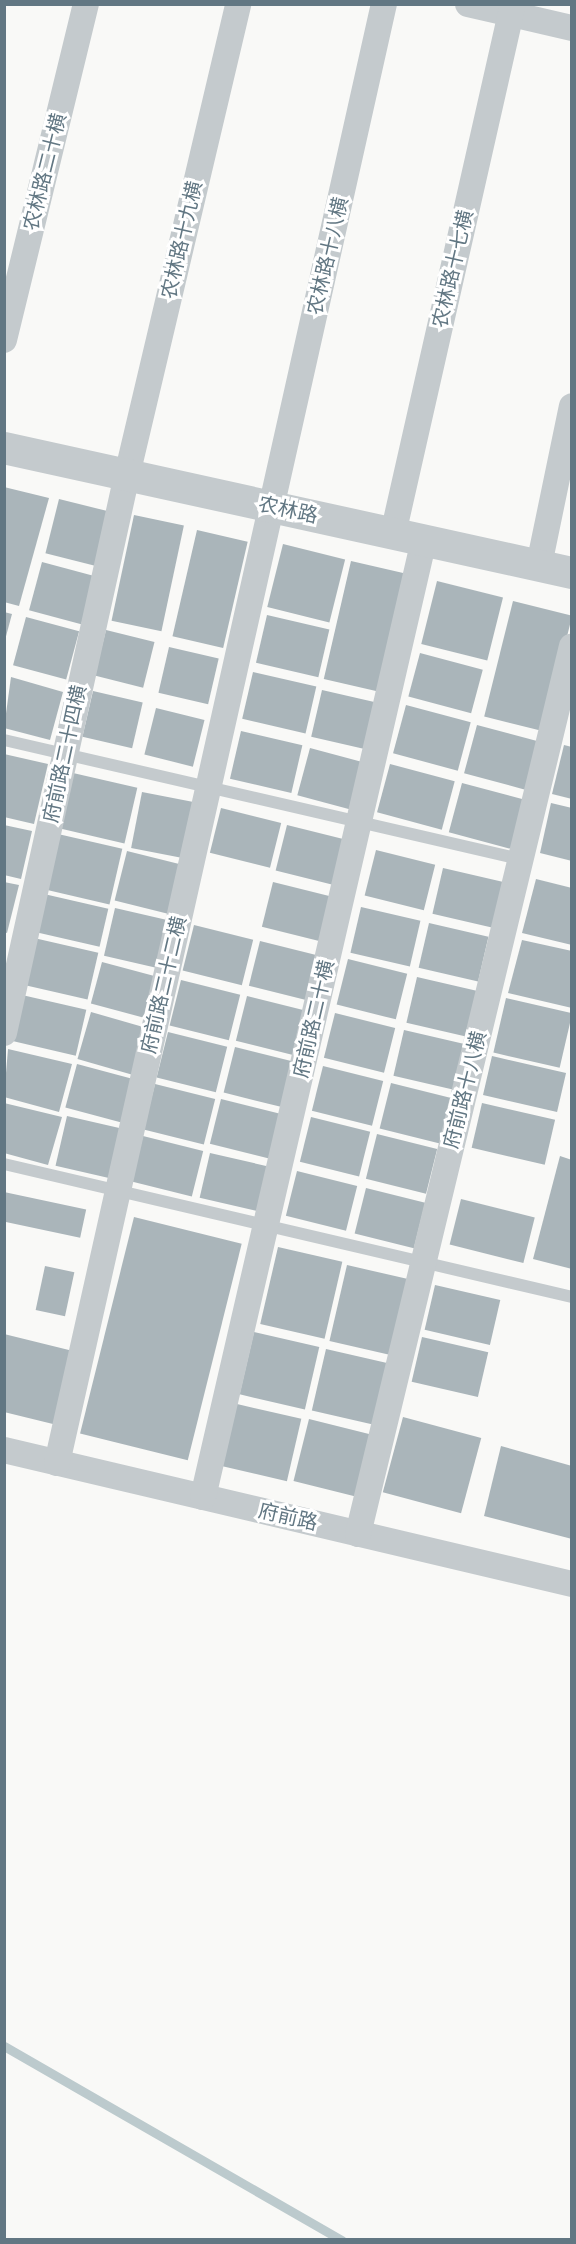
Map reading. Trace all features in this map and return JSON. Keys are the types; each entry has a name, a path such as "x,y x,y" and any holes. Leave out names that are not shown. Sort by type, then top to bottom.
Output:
{"street":[{"name":"农林路二十横","path":"4,340 86,4"},
{"name":"农林路十九横","path":"126,475 238,4"},
{"name":"农林路十八横","path":"272,507 384,4"},
{"path":"468,4 512,9 572,28"},
{"name":"农林路十七横","path":"393,534 512,9"},
{"path":"539,566 572,406"},
{"name":"农林路","path":"4,448 572,573"},
{"name":"府前路二十四横","path":"4,1033 126,475"},
{"name":"府前路二十二横","path":"57,1463 272,507"},
{"name":"府前路二十横","path":"203,1497 424,540"},
{"name":"府前路十八横","path":"358,1534 572,646"},
{"name":"府前路","path":"4,1450 572,1584"}],"lane":[{"path":"4,740 520,859"},
{"path":"4,1164 572,1297"}],"building":[{"path":"4,487 49,498 19,606 4,602"},
{"path":"59,499 110,512 97,566 45,553"},
{"path":"134,515 184,526 161,631 112,621"},
{"path":"197,530 248,542 223,648 172,636"},
{"path":"283,544 345,559 329,623 267,607"},
{"path":"351,561 408,574 380,692 324,679"},
{"path":"42,562 94,576 81,624 29,610"},
{"path":"437,581 503,597 487,661 421,644"},
{"path":"513,601 572,616 543,731 484,716"},
{"path":"4,612 12,614 5,640 4,640"},
{"path":"267,615 329,629 318,677 256,663"},
{"path":"26,617 79,631 66,680 13,665"},
{"path":"106,630 155,642 143,688 95,676"},
{"path":"169,647 219,658 208,704 158,693"},
{"path":"420,653 483,670 471,713 408,696"},
{"path":"253,672 316,687 306,733 242,719"},
{"path":"11,677 63,692 50,740 4,728"},
{"path":"322,690 378,703 367,750 311,737"},
{"path":"93,691 143,702 132,748 82,737"},
{"path":"406,705 471,722 458,771 393,753"},
{"path":"156,708 205,720 193,767 144,755"},
{"path":"477,725 542,742 529,791 464,773"},
{"path":"241,731 302,745 291,793 230,779"},
{"path":"564,745 572,747 572,799 552,794"},
{"path":"310,748 364,762 351,810 297,795"},
{"path":"4,754 48,764 34,824 4,817"},
{"path":"390,764 455,781 442,830 377,812"},
{"path":"73,773 137,788 124,843 60,829"},
{"path":"462,783 527,800 514,850 449,832"},
{"path":"142,792 200,803 189,859 131,848"},
{"path":"551,803 572,808 572,861 540,853"},
{"path":"221,808 281,823 270,868 210,853"},
{"path":"4,825 32,831 21,879 4,875"},
{"path":"287,825 347,840 336,886 276,871"},
{"path":"58,834 122,849 109,904 45,890"},
{"path":"376,850 435,865 424,910 365,896"},
{"path":"127,851 185,866 173,915 115,900"},
{"path":"443,868 503,882 493,928 432,914"},
{"path":"536,879 572,888 572,945 522,933"},
{"path":"4,882 19,885 7,933 4,932"},
{"path":"273,882 332,897 321,941 262,927"},
{"path":"44,894 108,909 100,947 35,932"},
{"path":"361,907 420,921 410,967 350,953"},
{"path":"115,908 172,921 160,969 104,956"},
{"path":"429,923 488,937 478,982 419,968"},
{"path":"194,925 253,940 242,985 183,971"},
{"path":"34,938 98,953 88,1000 23,985"},
{"path":"522,940 572,951 572,1008 508,993"},
{"path":"260,941 320,956 309,1001 249,986"},
{"path":"348,959 407,974 396,1019 337,1005"},
{"path":"102,962 158,977 147,1019 91,1004"},
{"path":"417,977 476,991 466,1037 406,1023"},
{"path":"181,980 240,995 229,1040 170,1026"},
{"path":"22,995 86,1010 76,1056 11,1041"},
{"path":"247,996 307,1011 296,1056 236,1041"},
{"path":"506,998 572,1013 560,1068 493,1053"},
{"path":"91,1012 146,1028 132,1075 77,1059"},
{"path":"335,1013 395,1028 384,1073 324,1058"},
{"path":"404,1030 464,1044 454,1090 393,1076"},
{"path":"168,1032 227,1047 216,1092 157,1078"},
{"path":"235,1047 295,1062 284,1108 224,1093"},
{"path":"8,1049 72,1064 59,1112 4,1097"},
{"path":"492,1056 566,1073 557,1112 483,1095"},
{"path":"77,1064 133,1079 121,1122 65,1107"},
{"path":"323,1066 383,1081 372,1126 312,1111"},
{"path":"391,1083 451,1098 440,1144 380,1129"},
{"path":"155,1084 215,1099 204,1145 144,1130"},
{"path":"221,1099 281,1114 270,1159 210,1144"},
{"path":"4,1103 62,1117 48,1165 4,1153"},
{"path":"482,1103 555,1120 545,1165 472,1148"},
{"path":"67,1116 123,1129 111,1179 56,1166"},
{"path":"311,1117 370,1132 359,1176 300,1162"},
{"path":"377,1134 437,1149 426,1194 366,1179"},
{"path":"143,1136 203,1151 192,1197 132,1182"},
{"path":"210,1153 269,1167 259,1212 200,1198"},
{"path":"560,1156 572,1160 572,1269 533,1259"},
{"path":"297,1171 357,1186 346,1231 286,1216"},
{"path":"366,1188 425,1203 414,1248 355,1234"},
{"path":"4,1192 86,1209 80,1238 4,1222"},
{"path":"461,1199 535,1217 523,1263 450,1245"},
{"path":"134,1217 242,1244 188,1460 80,1433"},
{"path":"278,1247 342,1262 325,1339 260,1324"},
{"path":"347,1265 411,1280 394,1356 329,1341"},
{"path":"45,1266 74,1272 65,1316 36,1310"},
{"path":"435,1285 500,1300 490,1345 425,1330"},
{"path":"254,1332 319,1347 305,1409 240,1394"},
{"path":"4,1334 73,1351 57,1425 4,1412"},
{"path":"422,1337 488,1352 478,1397 412,1382"},
{"path":"326,1349 390,1364 376,1425 312,1410"},
{"path":"237,1404 301,1419 287,1481 223,1466"},
{"path":"403,1417 481,1438 461,1513 383,1492"},
{"path":"309,1419 373,1435 358,1497 294,1481"},
{"path":"501,1446 572,1466 572,1539 484,1516"}],"waterway":[{"path":"4,2046 342,2240"}]}
